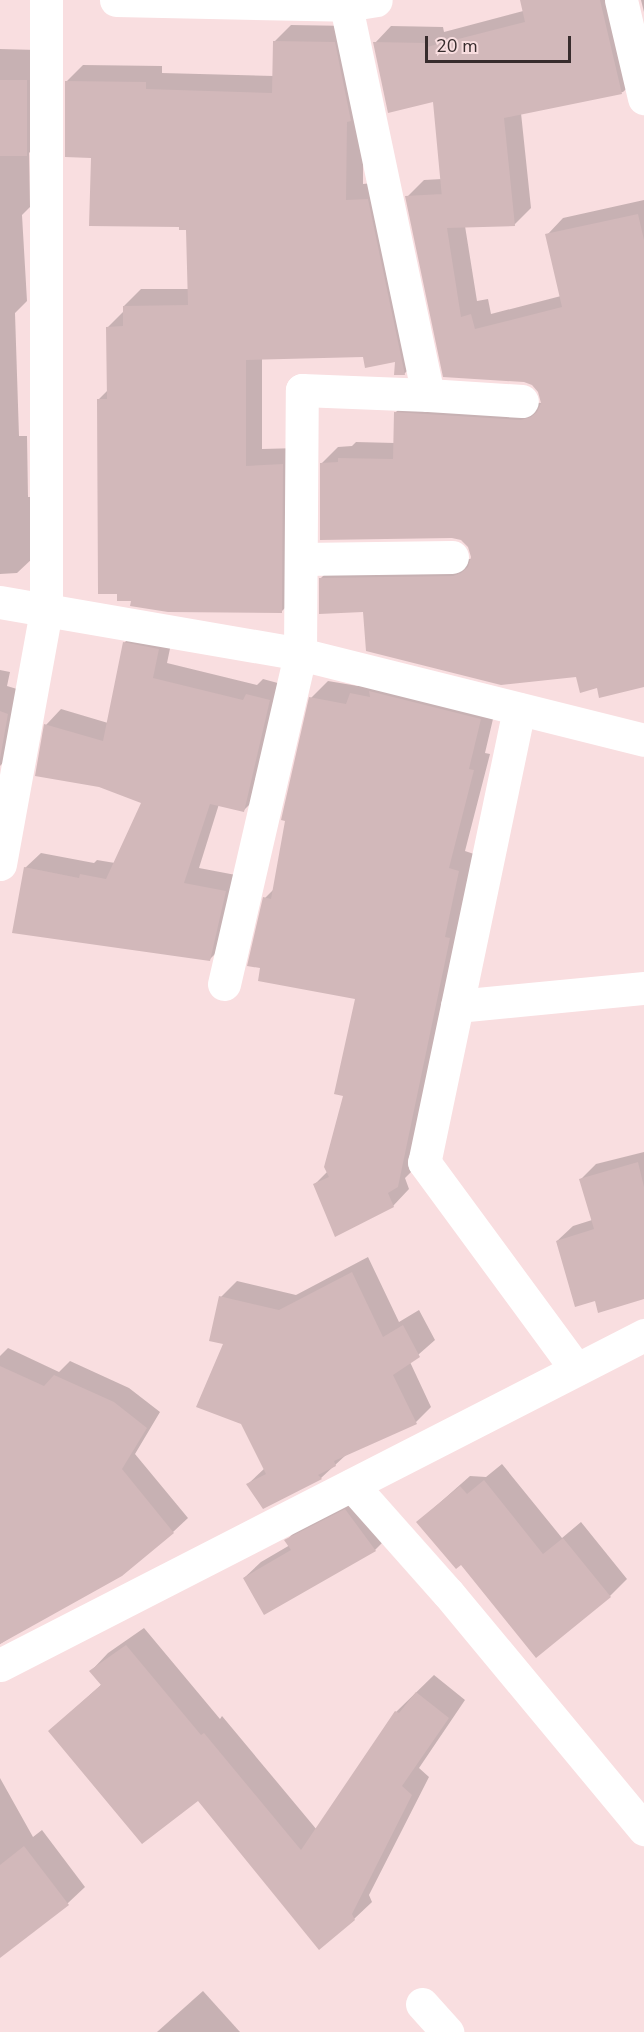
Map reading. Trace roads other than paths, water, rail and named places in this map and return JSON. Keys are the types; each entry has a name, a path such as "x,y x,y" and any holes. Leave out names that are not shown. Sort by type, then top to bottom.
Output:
{"street":[{"path":"0,864 46,610 46,0"},
{"path":"116,0 361,2 429,395"},
{"path":"621,0 644,98"},
{"path":"224,984 300,654 302,390 522,400"},
{"path":"301,559 452,557"},
{"path":"0,602 300,654 644,740"},
{"path":"519,708 424,1162 576,1369"},
{"path":"457,1006 644,988"},
{"path":"0,1665 644,1335"},
{"path":"352,1485 447,1593 644,1829"},
{"path":"422,2004 447,2032"}]}
